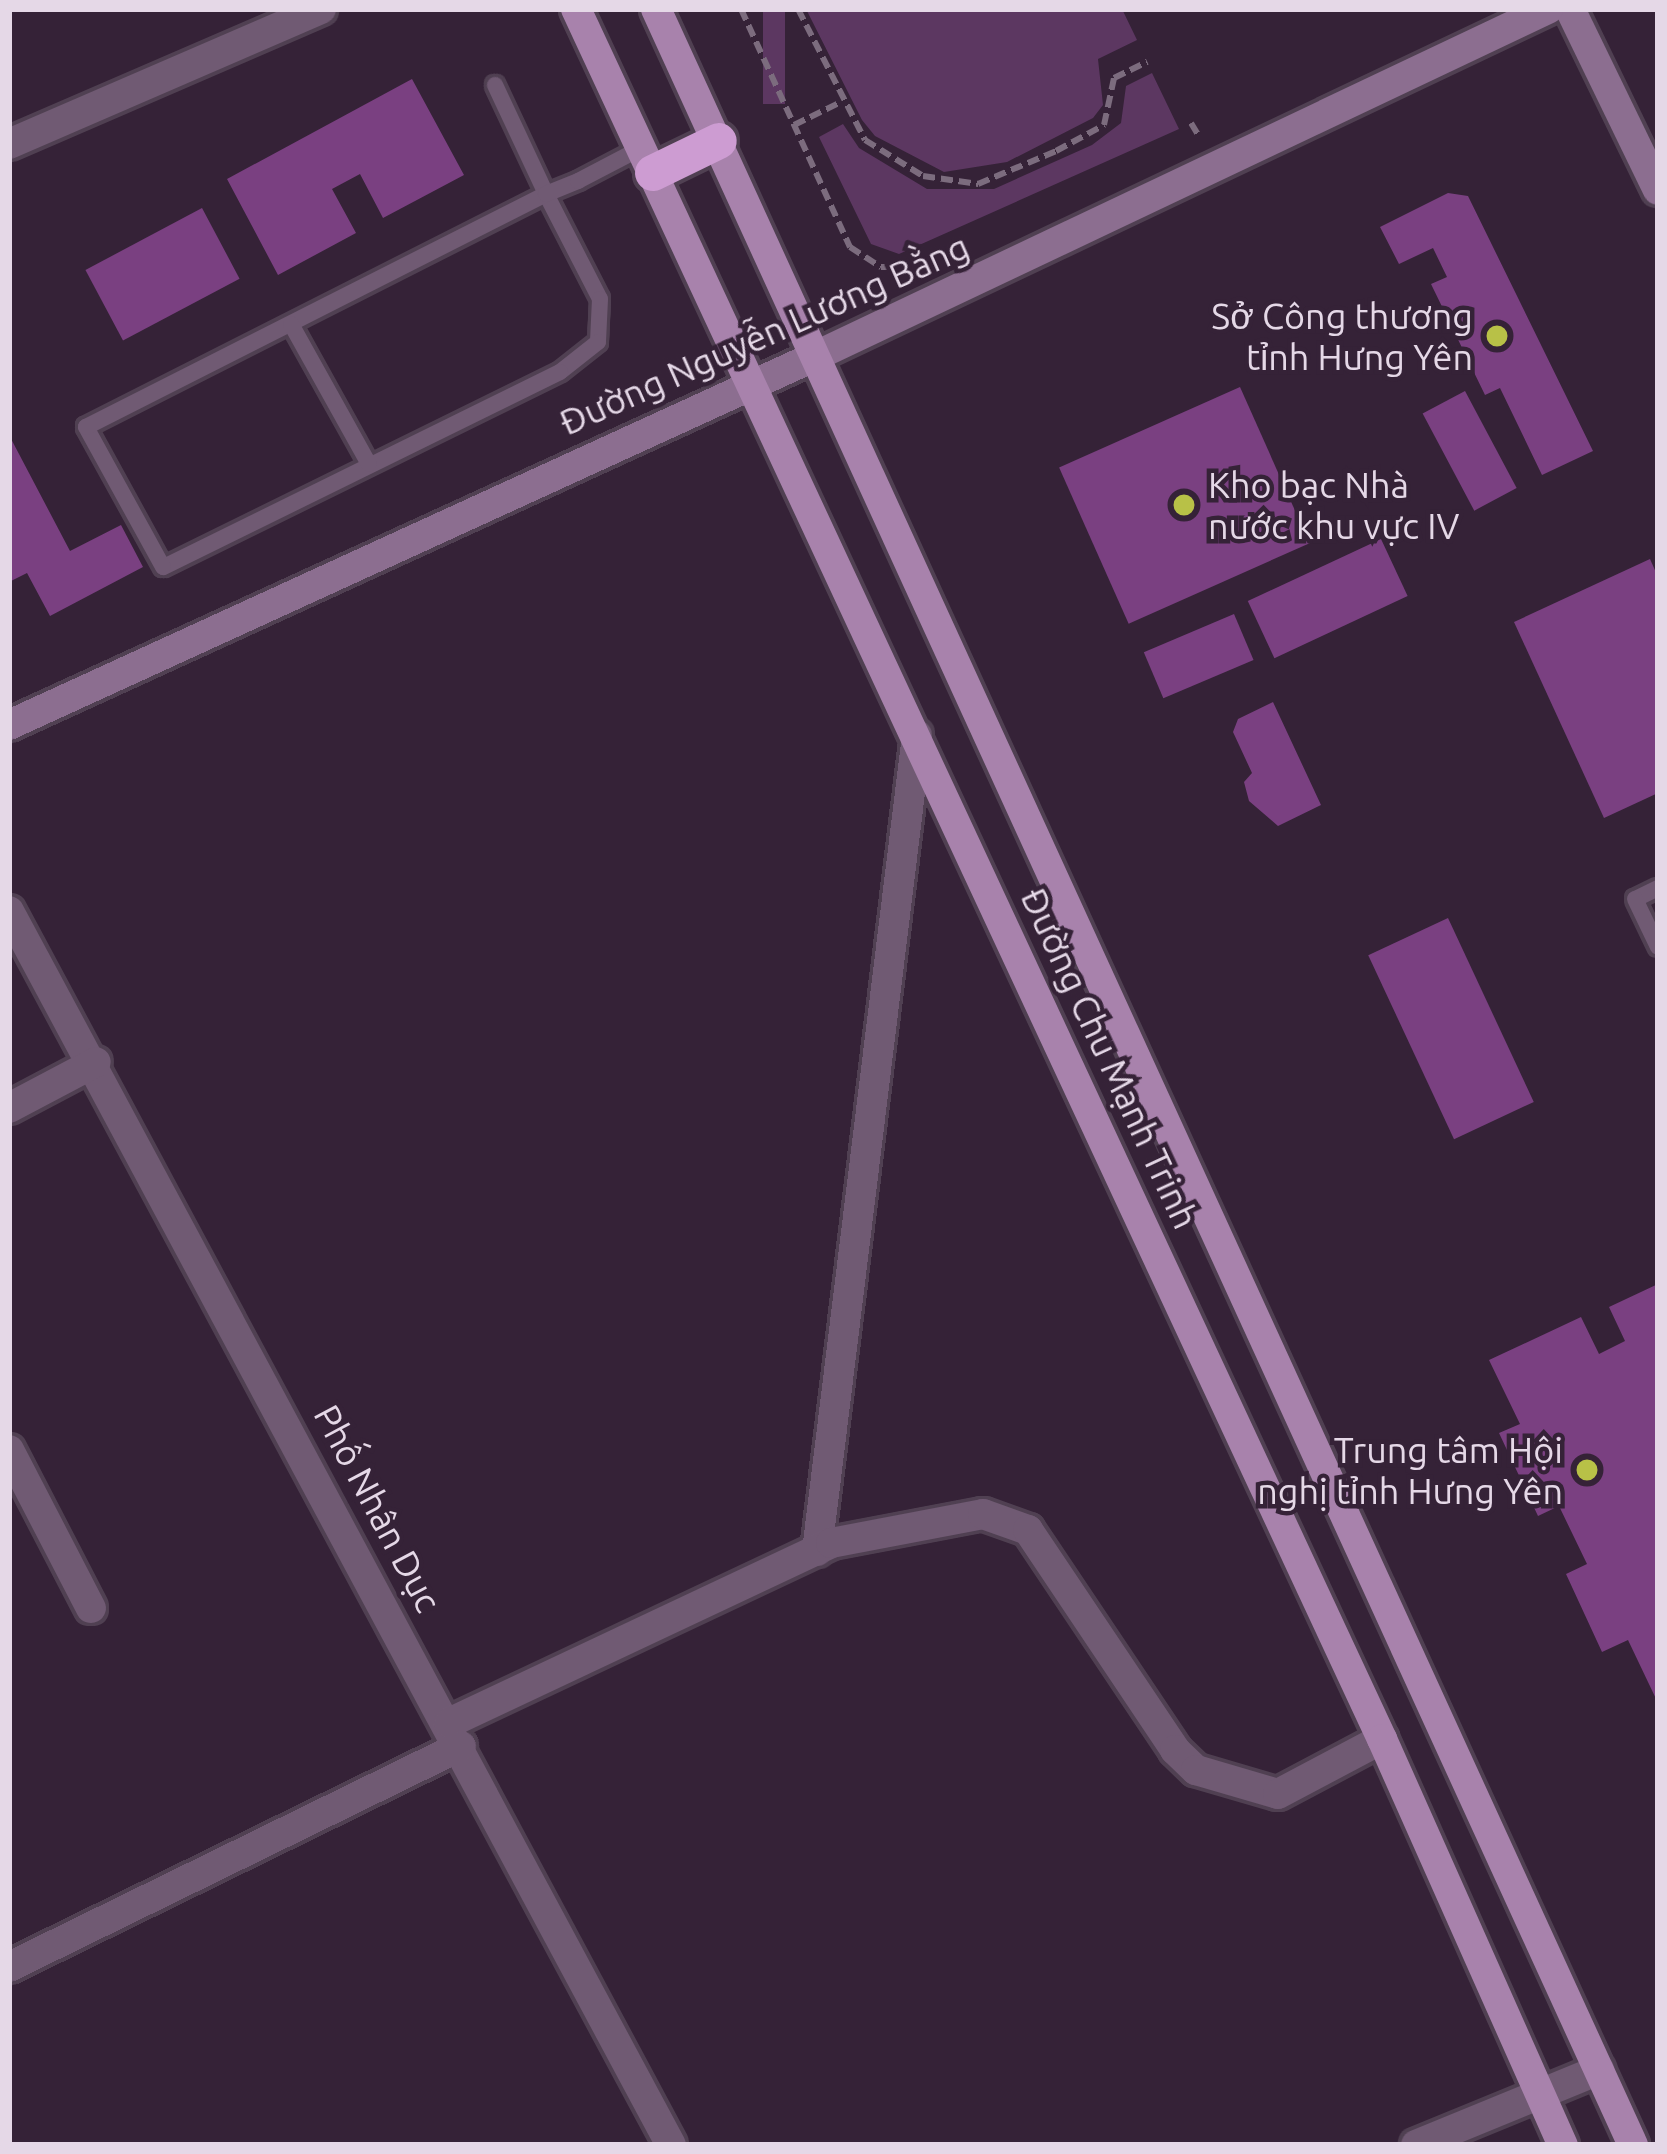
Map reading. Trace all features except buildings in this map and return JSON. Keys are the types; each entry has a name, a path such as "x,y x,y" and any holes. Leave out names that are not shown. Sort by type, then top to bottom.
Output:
{"highway":[{"path":"647,160 719,141"}],"main road":[{"name":"Đường Chu Mạnh Trinh","path":"576,9 1382,1739 1563,2145"},
{"name":"Đường Chu Mạnh Trinh","path":"656,9 820,354 1633,2145"}],"street":[{"path":"9,145 321,9"},
{"name":"Đường Nguyễn Lương Bằng","path":"9,725 751,381 820,354 1548,9"},
{"path":"1570,9 1658,190"},
{"path":"817,1551 917,735"},
{"name":"Phố Nhân Dục","path":"9,911 96,1062 671,2145"},
{"path":"9,1108 96,1062"},
{"path":"9,1450 91,1608"},
{"path":"9,1967 817,1551 849,1537 983,1514 1012,1519 1028,1530 1174,1750 1196,1770 1278,1794 1382,1739"},
{"path":"1416,2145 1599,2070"}],"lane":[{"path":"495,85 546,194 600,299 598,342 560,372 163,567 86,427 546,194 647,160"},
{"path":"291,324 369,464"},
{"path":"1658,888 1635,898 1658,947"}],"path":[{"path":"741,9 850,247"},
{"path":"798,9 865,140 923,176 977,184 1104,125 1114,78 1147,62"},
{"path":"794,125 842,102"},
{"path":"1191,123 1199,138"}],"shaded area":[{"path":"763,9 785,9 785,104 763,104"},
{"path":"806,9 1122,9 1137,40 1098,59 1103,105 1093,118 1007,162 944,172 875,136 862,120"},
{"path":"1152,73 1179,129 899,254 871,244 819,137 843,124 859,148 927,189 994,189 1092,145 1121,123 1126,86"}],"place":[{"name":"Sở Công thương tỉnh Hưng Yên","path":"1497,336"},
{"name":"Kho bạc Nhà nước khu vực IV","path":"1184,505"},
{"name":"Trung tâm Hội nghị tỉnh Hưng Yên","path":"1587,1470"}]}
